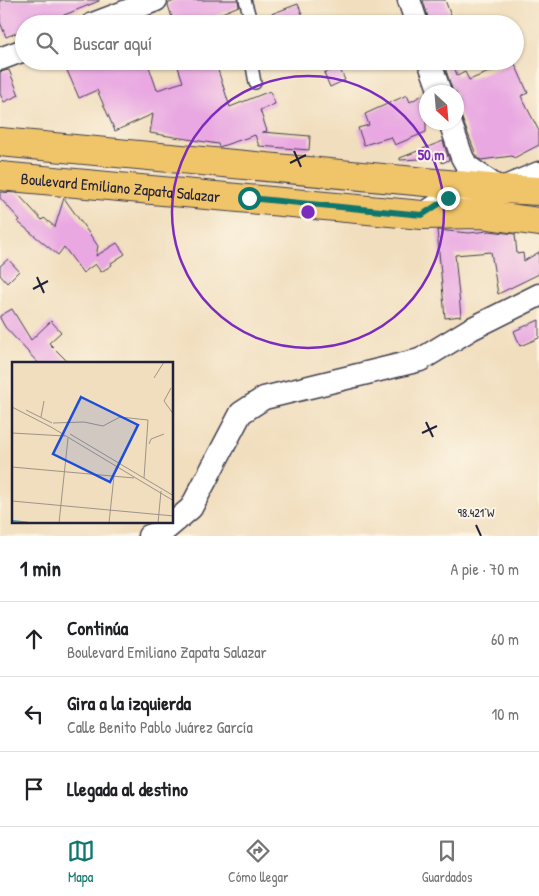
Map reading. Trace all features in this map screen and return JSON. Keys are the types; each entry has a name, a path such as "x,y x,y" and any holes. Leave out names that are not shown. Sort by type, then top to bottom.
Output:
{"main road":[{"name":"Boulevard Emiliano Zapata Salazar","path":"0,142 500,189 535,185"},
{"name":"Boulevard Emiliano Zapata Salazar","path":"0,176 422,215 482,214 529,221"},
{"path":"529,221 535,185"}],"street":[{"path":"117,15 156,0"},
{"path":"409,0 414,15"},
{"path":"0,59 15,53"},
{"path":"432,70 438,85"},
{"path":"453,130 467,166 500,189"},
{"path":"422,215 448,198 500,189"},
{"path":"174,522 191,508 241,413 264,398 420,360 472,329 539,295"},
{"path":"149,536 164,531 172,524"}],"lane":[{"path":"245,0 249,15"},
{"path":"253,70 255,83"}],"building":[{"path":"0,0 99,0 64,15 15,15 15,34 6,37 0,22"},
{"path":"177,0 238,0 239,6 217,15 171,15 169,3"},
{"path":"423,0 445,0 451,15 427,15"},
{"path":"298,4 302,15 269,15"},
{"path":"9,70 19,95 4,102 0,94 0,72"},
{"path":"67,70 150,70 157,90 183,82 179,70 218,70 230,107 270,91 275,104 260,110 267,131 262,132 310,136 309,150 259,146 255,135 219,147 218,144 150,133 153,114 115,131 97,90 79,98"},
{"path":"332,70 340,70 345,80 330,87 324,73"},
{"path":"446,70 455,70 457,76 465,72 469,80 494,70 518,70 528,93 521,96 539,131 539,145 514,158 512,156 481,160 477,157 464,124 464,85 451,85"},
{"path":"407,95 410,102 419,97 419,130 426,130 426,132 395,145 391,137 364,145 358,128 369,125 365,114"},
{"path":"443,141 449,160 442,163 440,158 400,160 400,158"},
{"path":"0,192 17,193 42,220 44,218 55,227 64,198 98,246 96,256 117,243 125,254 101,272 95,264 83,273 64,247 58,255 18,222 20,220 0,198"},
{"path":"437,230 469,233 489,231 515,234 517,254 523,253 524,261 539,252 539,274 498,294 491,252 455,255 461,316 445,318"},
{"path":"8,259 19,271 7,283 0,275 0,266"},
{"path":"12,309 31,340 51,321 61,332 49,343 68,362 37,362 5,327 0,316"},
{"path":"539,320 539,338 520,346 514,331"}],"route":[{"path":"249,198 422,215 448,198"}]}
